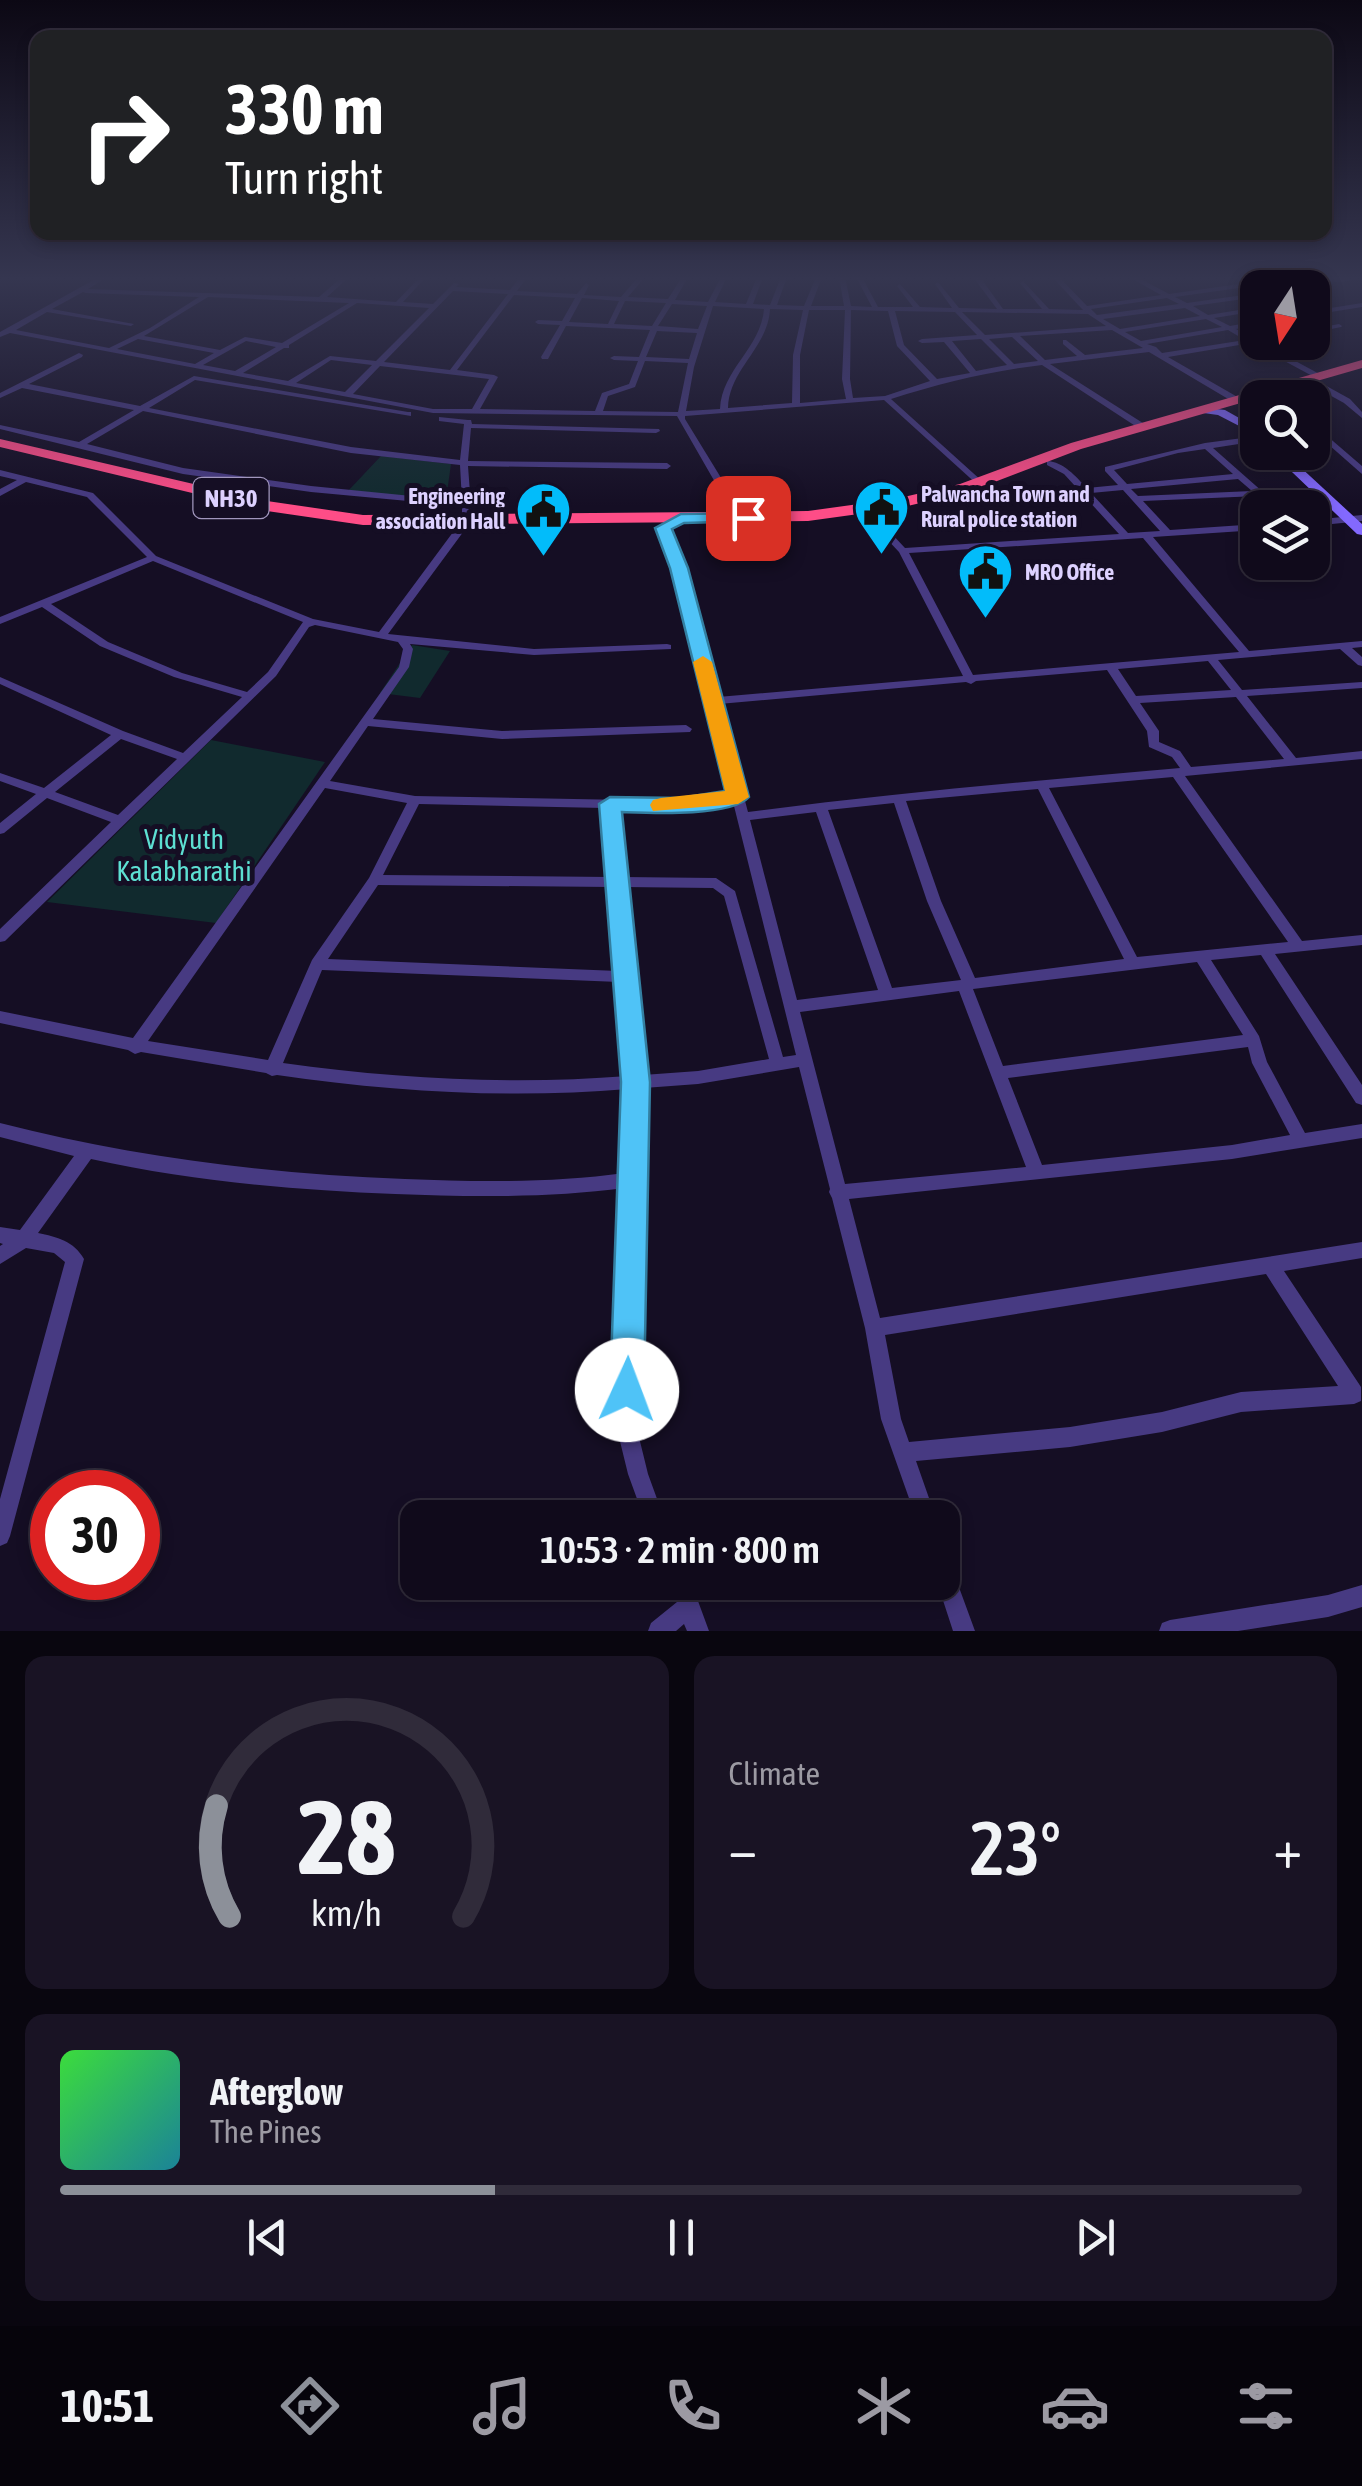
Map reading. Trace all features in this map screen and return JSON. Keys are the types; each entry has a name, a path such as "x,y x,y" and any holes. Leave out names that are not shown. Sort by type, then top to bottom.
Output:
{"highway":[{"name":"NH30","path":"1323,380 1362,368"},
{"name":"NH30","path":"0,450 274,515 355,527 464,517 663,528 803,524 964,496 1050,464 1240,404"},
{"name":"NH30","path":"0,442 266,506 331,517 396,522 464,517 808,516 876,511 980,484 1076,446 1200,410 1240,405"}],"street":[{"path":"127,353 433,411 681,414 886,398 935,382 1012,366 1113,353"},
{"path":"196,366 217,353"},
{"path":"236,374 273,353"},
{"path":"347,395 389,353"},
{"path":"452,372 467,353"},
{"path":"544,357 546,353"},
{"path":"598,413 605,395 632,385 644,353"},
{"path":"695,353 681,414 687,432 740,517"},
{"path":"724,409 725,392 749,353"},
{"path":"796,404 797,353"},
{"path":"847,353 850,402"},
{"path":"909,353 935,382"},
{"path":"957,353 974,374"},
{"path":"1000,353 1012,366"},
{"path":"1033,353 1143,427"},
{"path":"1079,353 1083,357"},
{"path":"1161,353 1240,418"},
{"path":"1164,355 1176,353"},
{"path":"0,396 79,355"},
{"path":"289,384 330,358 494,377 474,412"},
{"path":"614,358 692,361"},
{"path":"1285,360 1318,380"},
{"path":"80,445 194,378 346,406 468,422 464,517 383,634"},
{"path":"21,385 301,443 464,463 667,466"},
{"path":"1330,388 1362,416"},
{"path":"886,398 980,484"},
{"path":"469,426 656,431"},
{"path":"0,428 184,471 464,517"},
{"path":"1168,534 1108,469 1240,437"},
{"path":"1330,442 1362,471"},
{"path":"1205,445 1256,490"},
{"path":"1050,464 1067,472 1126,536"},
{"path":"1298,470 1356,519 1362,532"},
{"path":"0,474 90,495 153,558 311,622 402,640 534,652 667,647"},
{"path":"1086,491 1238,476"},
{"path":"0,493 23,480"},
{"path":"1136,499 1240,493"},
{"path":"876,511 903,550 972,680"},
{"path":"681,518 663,528 674,553 792,1007 874,1328 891,1419 920,1500"},
{"path":"1330,521 1356,519"},
{"path":"903,550 1240,528"},
{"path":"1147,536 1246,656"},
{"path":"0,621 153,558"},
{"path":"44,604 104,644 178,675 250,696"},
{"path":"0,937 272,674 311,622"},
{"path":"135,1048 404,667 408,649 402,640"},
{"path":"712,700 1362,644"},
{"path":"1343,646 1362,663"},
{"path":"1212,659 1294,762"},
{"path":"1112,667 1154,731 1153,744 1176,754 1182,773 1299,947"},
{"path":"0,680 119,734 185,758"},
{"path":"1134,700 1362,686"},
{"path":"367,722 502,736 686,729"},
{"path":"0,830 119,734"},
{"path":"742,817 1041,783 1362,755"},
{"path":"0,777 41,795 122,821"},
{"path":"1041,783 1133,963"},
{"path":"324,784 414,800 680,806 738,797"},
{"path":"899,799 1036,1173"},
{"path":"272,1070 317,964 374,880 414,800"},
{"path":"610,804 614,881 628,977 636,1082 626,1425 647,1500"},
{"path":"820,806 887,995"},
{"path":"374,880 716,883 726,888 778,1065"},
{"path":"792,1007 1133,963 1362,940"},
{"path":"1266,951 1362,1098"},
{"path":"1201,957 1254,1040 1260,1062 1301,1141"},
{"path":"317,964 628,977"},
{"path":"0,1017 135,1048 272,1070 390,1081 516,1086 636,1082 798,1061"},
{"path":"1000,1074 1254,1040"},
{"path":"0,1130 87,1151 269,1181 566,1190 634,1179"},
{"path":"837,1192 1036,1173 1362,1132"},
{"path":"0,1256 24,1239 87,1151"},
{"path":"0,1235 58,1245 75,1259 0,1536"},
{"path":"874,1328 1362,1250"},
{"path":"1270,1265 1359,1398"},
{"path":"904,1452 1070,1436 1162,1422 1240,1402 1359,1398"},
{"path":"1170,1631 1328,1606 1362,1596"},
{"path":"686,1600 698,1631"},
{"path":"953,1600 964,1631"},
{"path":"659,1631 688,1606"}],"green space":[{"path":"381,456 451,464 446,499 347,492"},
{"path":"412,645 450,651 420,698 380,693"},
{"name":"Vidyuth Kalabharathi","path":"211,740 325,762 216,923 47,902"}],"slow traffic":[{"path":"661,805 738,797 703,662"}],"place":[{"name":"Palwancha Town and Rural police station","path":"882,556"},
{"name":"Engineering association Hall","path":"544,558"},
{"name":"MRO Office","path":"986,621"}],"route":[{"path":"627,1390 636,1082 627,962 614,881 610,804 680,806 738,797 679,568 663,528 681,518 748,518"}]}
